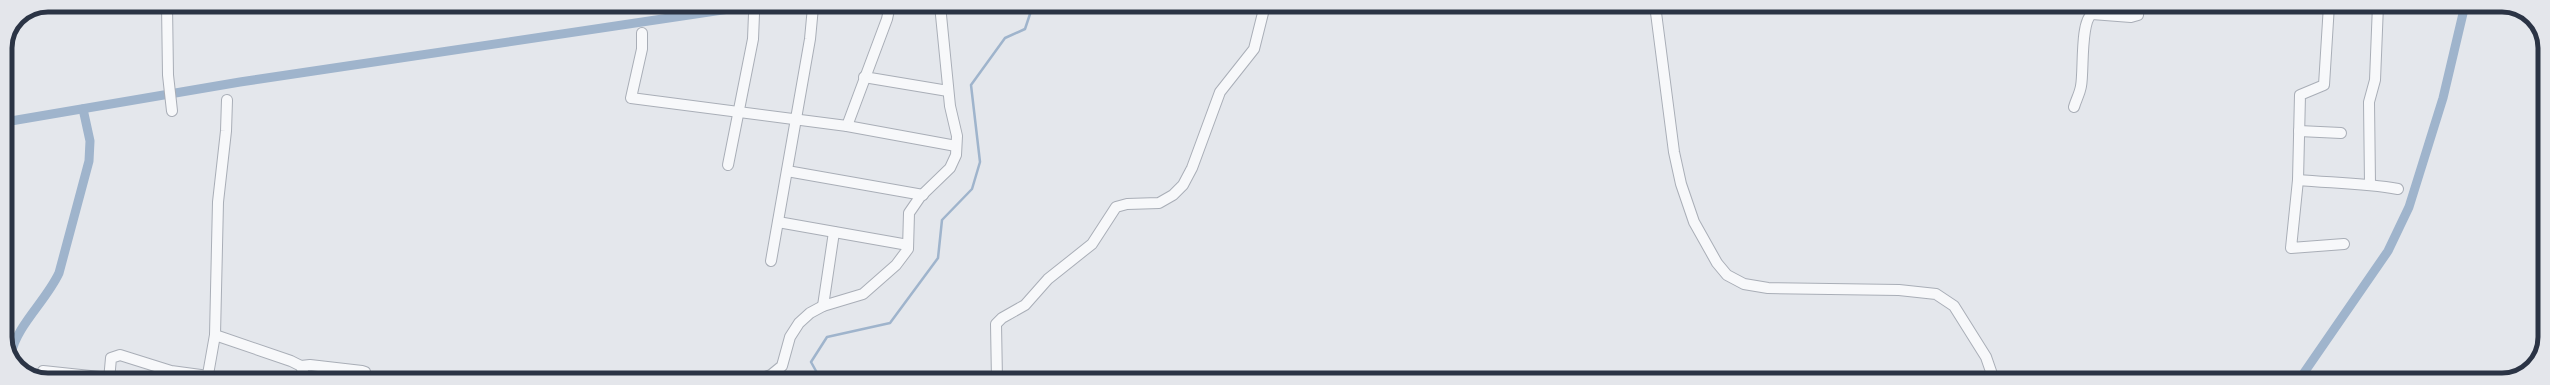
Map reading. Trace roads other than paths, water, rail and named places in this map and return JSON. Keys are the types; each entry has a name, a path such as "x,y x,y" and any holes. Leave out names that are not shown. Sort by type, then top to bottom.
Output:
{"street":[{"path":"167,12 168,75 172,108"},
{"path":"771,261 796,119 812,12"},
{"path":"847,126 888,12"},
{"path":"773,373 782,366 790,337 799,323 810,313 824,306 863,294 896,265 908,249 909,213 923,195 950,168 956,156 941,12"},
{"path":"997,373 996,324 1002,318 1020,309 1048,279 1092,244 1116,207 1127,204 1159,203 1173,195 1183,185 1192,168 1220,92 1254,49 1262,12"},
{"path":"1656,12 1674,152 1681,184 1694,222 1717,263 1727,275 1744,284 1768,288 1899,290 1936,294 1954,306 1986,357 1992,373"},
{"path":"2074,107 2081,85 2086,25 2090,16 2092,14 2131,17 2138,16 2138,12"},
{"path":"2328,12 2324,84 2300,95 2298,180 2291,248 2344,244"},
{"path":"2370,184 2369,102 2375,80 2378,12"},
{"path":"728,165 740,113 752,39 754,14"},
{"path":"642,33 642,49 631,98 847,126 956,146"},
{"path":"864,77 948,91"},
{"path":"208,373 215,335 218,202 226,131 227,100"},
{"path":"2299,131 2341,133"},
{"path":"787,171 923,195"},
{"path":"2298,180 2343,185 2370,184 2398,189"},
{"path":"778,222 908,245"},
{"path":"824,306 834,232"},
{"path":"215,335 301,366 310,365 362,371 365,373"},
{"path":"110,373 111,358 120,355 181,373"},
{"path":"301,366 304,373"},
{"path":"43,371 60,373"}],"waterway":[{"path":"12,121 240,82 709,12"},
{"path":"817,373 811,362 827,337 890,323 938,258 942,220 972,189 980,162 971,85 1005,38 1025,29 1031,12"},
{"path":"2304,373 2388,251 2409,207 2443,98 2463,12"},
{"path":"13,345 25,323 47,293 59,273 89,161 90,141 83,109"}]}
